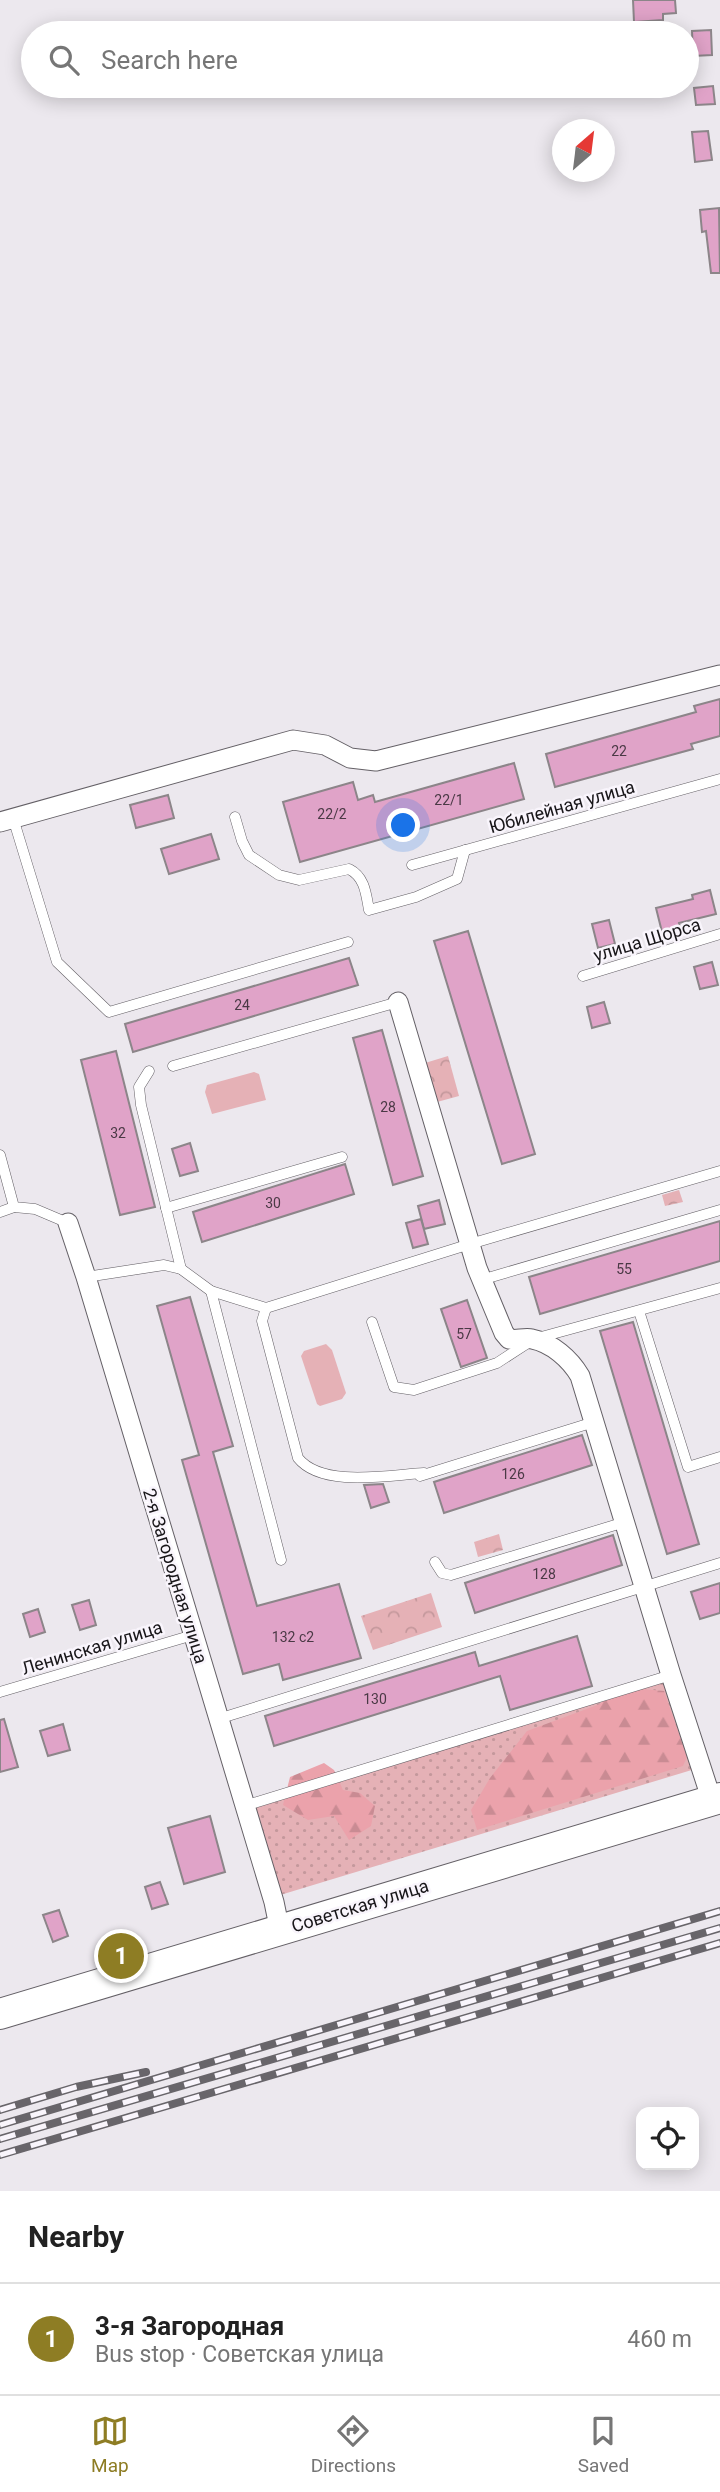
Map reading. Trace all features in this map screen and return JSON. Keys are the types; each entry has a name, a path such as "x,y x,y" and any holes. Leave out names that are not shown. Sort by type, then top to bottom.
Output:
{"main road":[{"name":"Советская улица","path":"0,2014 716,1800"}],"street":[{"path":"6,820 293,740 325,745 350,758 376,761 720,675"},
{"path":"398,1002 481,1280 503,1334 509,1339 534,1339 571,1360 580,1376 671,1675 716,1800"},
{"name":"2-я Загородная улица","path":"68,1223 274,1902 280,1931"}],"lane":[{"name":"Юбилейная улица","path":"412,865 720,779"},
{"path":"235,817 249,855 279,875 299,880 349,869 358,873 369,910 416,897 457,879 465,850"},
{"path":"6,820 57,962 109,1012 348,942"},
{"name":"улица Щорса","path":"583,976 720,934"},
{"path":"173,1066 398,1002"},
{"path":"149,1071 139,1087 141,1105 181,1269"},
{"path":"0,1155 14,1207"},
{"path":"166,1208 342,1157"},
{"path":"86,1277 164,1265 181,1269 211,1291 266,1308 470,1244 720,1171"},
{"path":"0,1212 14,1207 35,1209 68,1223"},
{"path":"481,1280 720,1210"},
{"path":"372,1322 394,1387 414,1390 497,1363 534,1339 720,1288"},
{"path":"211,1291 281,1560"},
{"path":"266,1308 262,1321 265,1336 298,1458 306,1468 317,1473 343,1477 422,1475 594,1422"},
{"path":"639,1311 688,1467 720,1457"},
{"path":"435,1562 442,1573 451,1575 625,1522"},
{"path":"218,1719 720,1563"},
{"name":"Ленинская улица","path":"0,1692 193,1634"},
{"path":"244,1806 671,1675"}],"green space":[{"path":"448,1056 459,1096 437,1102 425,1063"},
{"path":"254,1072 259,1074 266,1100 212,1114 205,1092 207,1085"},
{"path":"679,1190 683,1202 665,1206 662,1195"},
{"path":"326,1344 332,1350 346,1393 342,1399 320,1406 301,1356 304,1351"},
{"path":"499,1534 503,1550 478,1557 474,1542"},
{"path":"431,1593 442,1627 373,1650 361,1616"},
{"path":"668,1681 695,1769 277,1896 252,1808"},
{"path":"620,1687 664,1691 687,1757 683,1766 477,1830 471,1810 490,1778 527,1731 600,1704"},
{"path":"324,1763 334,1770 343,1790 360,1793 375,1806 371,1826 349,1840 334,1816 308,1820 283,1805 290,1777"}],"building":[{"path":"633,0 675,0 676,13 663,14 663,20 634,21"},
{"path":"711,30 712,55 699,56 699,31"},
{"path":"713,86 715,104 696,105 699,87"},
{"path":"708,131 712,160 695,162 692,132"},
{"path":"719,208 720,273 711,273 706,231 702,232 700,210"},
{"path":"720,699 720,736 691,744 693,749 555,787 546,754 696,712 694,706"},
{"path":"514,763 524,799 300,862 283,802 353,782 358,800 373,795 375,802"},
{"path":"168,795 174,818 136,828 130,805"},
{"path":"211,834 219,859 169,874 161,849"},
{"path":"710,890 716,914 679,923 680,928 662,932 656,908 693,899 692,895"},
{"path":"609,920 615,944 598,948 592,924"},
{"path":"468,931 535,1154 502,1164 434,941"},
{"path":"349,958 358,985 133,1052 125,1024"},
{"path":"712,962 718,985 700,989 694,967"},
{"path":"604,1002 610,1023 592,1028 587,1007"},
{"path":"382,1030 423,1176 393,1185 353,1038"},
{"path":"116,1051 155,1207 120,1215 81,1060"},
{"path":"190,1143 198,1171 180,1176 172,1149"},
{"path":"345,1164 354,1194 202,1242 193,1212"},
{"path":"439,1200 445,1224 424,1229 418,1206"},
{"path":"421,1219 428,1244 413,1248 406,1223"},
{"path":"720,1221 720,1261 540,1314 529,1277"},
{"path":"190,1297 233,1446 213,1452 257,1606 339,1584 361,1658 283,1680 279,1664 243,1674 182,1460 199,1455 157,1306"},
{"path":"467,1300 487,1358 461,1367 441,1309"},
{"path":"633,1322 699,1544 667,1554 600,1331"},
{"path":"582,1435 592,1465 444,1513 434,1482"},
{"path":"383,1484 389,1502 371,1508 364,1485"},
{"path":"613,1535 622,1565 475,1613 465,1583"},
{"path":"720,1583 720,1613 700,1619 691,1592"},
{"path":"89,1600 96,1625 80,1630 72,1605"},
{"path":"38,1609 45,1632 30,1637 23,1614"},
{"path":"577,1636 592,1686 510,1710 500,1676 274,1746 265,1716 475,1652 479,1666"},
{"path":"4,1719 18,1767 0,1772 0,1720"},
{"path":"63,1724 70,1750 48,1756 40,1731"},
{"path":"210,1816 225,1872 184,1884 168,1828"},
{"path":"160,1882 168,1904 152,1909 145,1887"},
{"path":"59,1910 68,1936 53,1942 43,1915"}],"railway":[{"path":"0,2125 720,1911"},
{"path":"0,2139 720,1928"},
{"path":"0,2155 720,1943"},
{"path":"0,2110 76,2087 146,2072"}],"place":[{"name":"3-я Загородная","path":"121,1956"}]}
